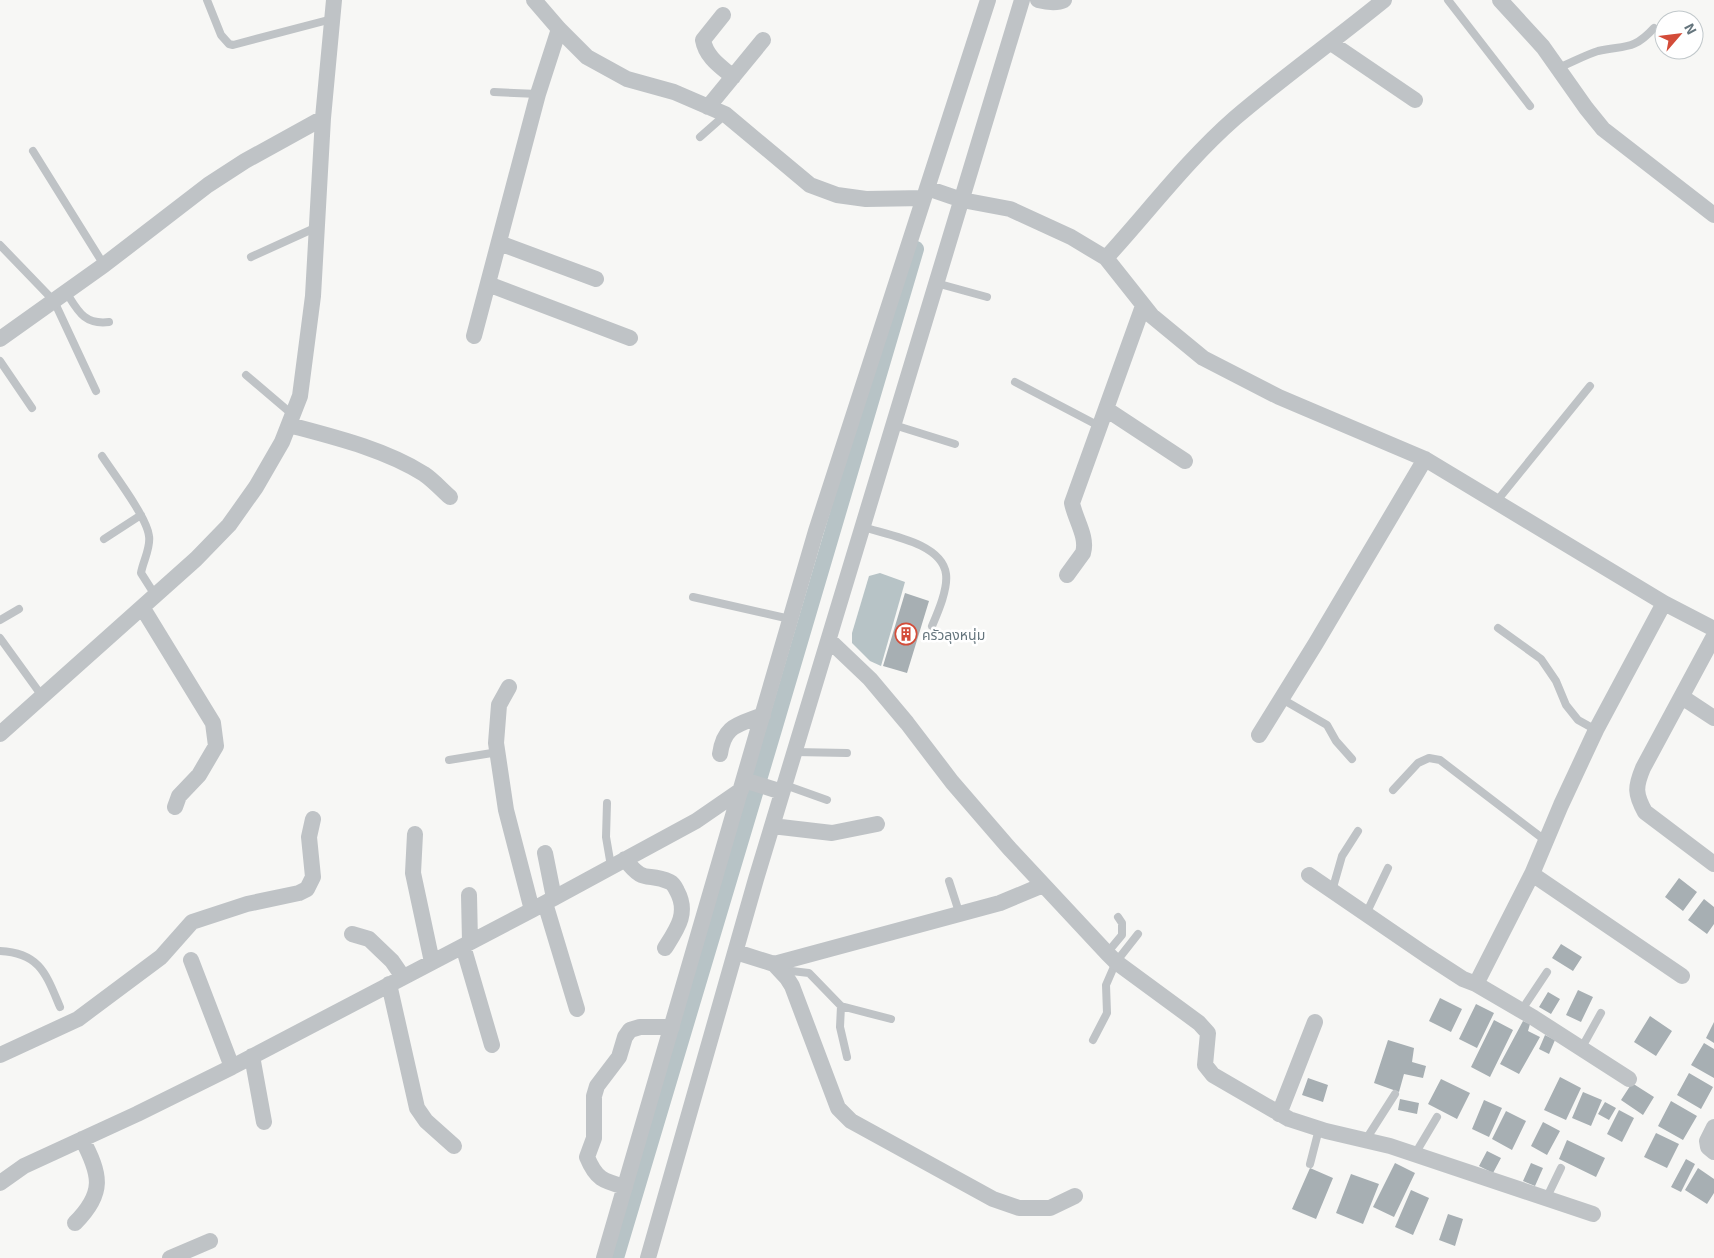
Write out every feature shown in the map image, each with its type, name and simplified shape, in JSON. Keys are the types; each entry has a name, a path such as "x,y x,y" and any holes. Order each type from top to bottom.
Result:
{"street":[{"path":"0,734 196,558 230,525 256,487 282,442 300,396 313,296 323,118 334,18 334,0"},
{"path":"534,0 587,57 628,79 674,92 725,114 810,185 837,195 866,199 928,192 1010,209 1071,237 1106,258 1152,316 1203,358 1279,397 1425,459 1664,604 1714,628"},
{"path":"604,1258 672,1026 746,785 763,715 816,531 928,192 988,0"},
{"path":"648,1258 772,826 780,789 795,752 936,284 958,199 1022,0"},
{"path":"1038,0 1048,2 1061,2 1064,0"},
{"path":"1106,258 1181,171 1234,119 1288,74 1331,43 1384,0"},
{"path":"1500,0 1543,47 1586,108 1604,129 1714,215"},
{"path":"723,15 703,40 704,48 709,56 733,77"},
{"path":"474,336 538,94 559,29"},
{"path":"708,107 763,40"},
{"path":"1331,43 1414,100"},
{"path":"0,339 104,265 208,185 245,160 323,118"},
{"path":"499,243 596,279"},
{"path":"488,284 630,338"},
{"path":"1067,576 1085,549 1072,503 1143,306"},
{"path":"1106,408 1185,461"},
{"path":"291,420 350,441 407,465 425,475 450,497"},
{"path":"1260,735 1425,459"},
{"path":"1476,984 1532,874 1596,730 1664,604"},
{"path":"142,607 213,723 216,746 199,775 179,796 175,807"},
{"path":"1714,636 1643,768 1636,788 1644,812 1714,864"},
{"path":"828,640 870,679 952,782 1044,885 1112,957 1208,1033 1205,1065 1213,1075 1279,1114 1319,1129 1390,1146 1547,1197 1593,1214"},
{"path":"509,687 499,705 496,722 506,810 544,904 577,1009"},
{"path":"1682,697 1714,718"},
{"path":"720,754 726,732 737,725 763,715"},
{"path":"0,1183 24,1166 232,1067 544,904 696,821 746,785 780,789"},
{"path":"0,1055 78,1019 161,957 192,922 247,904 299,893 307,888 313,877 309,837 312,819"},
{"path":"772,826 832,833 877,824"},
{"path":"415,834 414,872 432,962"},
{"path":"544,904 545,853"},
{"path":"618,863 642,876 661,879 673,884 683,910 681,923 665,948"},
{"path":"1532,874 1682,976"},
{"path":"1309,875 1456,974 1521,1011 1629,1079"},
{"path":"777,967 959,912 1000,903 1044,885"},
{"path":"470,895 467,944 492,1045"},
{"path":"352,934 369,939 392,961 417,1108 426,1121 454,1146"},
{"path":"736,952 777,967 792,986 838,1108 851,1121 993,1199 1019,1208 1050,1208 1075,1196"},
{"path":"191,960 232,1067"},
{"path":"1279,1114 1316,1022"},
{"path":"625,1187 598,1178 591,1168 587,1157 594,1138 594,1096 597,1086 619,1057 625,1037 630,1030 640,1027 672,1026"},
{"path":"252,1056 264,1122"},
{"path":"1714,1126 1707,1141 1708,1147 1714,1152"},
{"path":"75,1223 93,1202 97,1189 96,1173 82,1140"},
{"path":"170,1258 210,1241"}],"lane":[{"path":"208,0 221,35 225,41 233,45 334,18"},
{"path":"1448,0 1530,106"},
{"path":"1558,68 1598,52 1634,45 1644,39 1654,28"},
{"path":"494,92 538,94"},
{"path":"700,137 725,114"},
{"path":"32,151 104,265"},
{"path":"251,257 317,227"},
{"path":"0,245 90,321 97,324 109,322"},
{"path":"936,284 987,298"},
{"path":"60,297 96,391"},
{"path":"0,361 32,408"},
{"path":"246,375 291,420"},
{"path":"1015,382 1099,426"},
{"path":"1496,502 1590,386"},
{"path":"894,425 955,444"},
{"path":"102,456 141,515 149,535 149,545 141,573 155,595"},
{"path":"104,540 141,515"},
{"path":"863,526 918,544 934,553 942,562 946,575 943,599 932,626"},
{"path":"693,597 790,619"},
{"path":"0,620 19,609"},
{"path":"1498,628 1541,658 1556,681 1566,705 1578,720 1596,730"},
{"path":"0,638 42,696"},
{"path":"1282,698 1327,725 1336,741 1352,759"},
{"path":"448,760 498,752"},
{"path":"795,752 847,754"},
{"path":"1393,790 1418,763 1429,758 1440,760 1546,841"},
{"path":"780,789 827,800"},
{"path":"607,803 606,837 618,863"},
{"path":"1332,891 1342,856 1358,831"},
{"path":"1366,914 1388,868"},
{"path":"949,881 959,912"},
{"path":"1094,1040 1106,1012 1106,985 1112,957 1122,935 1122,923 1118,917"},
{"path":"1112,957 1138,934"},
{"path":"0,950 16,951 34,960 47,976 60,1007"},
{"path":"777,967 809,973 841,1006 891,1019"},
{"path":"1521,1011 1547,972"},
{"path":"841,1006 840,1027 847,1058"},
{"path":"1582,1049 1601,1013"},
{"path":"1365,1141 1395,1094"},
{"path":"1415,1154 1437,1117"},
{"path":"1310,1164 1319,1129"},
{"path":"1547,1197 1561,1168"}],"shaded area":[{"path":"880,573 905,582 881,666 870,661 852,643 852,633 869,576"}],"building":[{"name":"ครัวลุงหนุ่ม","path":"905,593 929,601 907,673 883,666"},
{"path":"1679,878 1697,892 1683,911 1665,897"},
{"path":"1704,899 1714,907 1714,924 1707,934 1688,920"},
{"path":"1561,944 1582,957 1573,971 1552,958"},
{"path":"1578,990 1593,997 1581,1022 1566,1015"},
{"path":"1548,992 1560,999 1551,1014 1539,1007"},
{"path":"1440,998 1462,1009 1451,1032 1429,1021"},
{"path":"1476,1004 1494,1013 1477,1048 1459,1039"},
{"path":"1650,1016 1672,1031 1656,1056 1634,1042"},
{"path":"1494,1020 1513,1030 1490,1077 1471,1067"},
{"path":"1523,1021 1530,1024 1528,1031 1540,1037 1519,1074 1500,1064"},
{"path":"1714,1022 1714,1043 1706,1038"},
{"path":"1545,1035 1555,1040 1549,1054 1539,1049"},
{"path":"1388,1040 1414,1048 1412,1062 1426,1066 1423,1078 1404,1074 1399,1092 1374,1083"},
{"path":"1704,1043 1714,1049 1714,1078 1691,1065"},
{"path":"1689,1073 1713,1087 1701,1109 1677,1095"},
{"path":"1560,1077 1581,1088 1566,1120 1544,1110"},
{"path":"1308,1078 1328,1085 1323,1102 1302,1095"},
{"path":"1441,1079 1470,1093 1457,1119 1428,1104"},
{"path":"1632,1083 1654,1097 1643,1115 1621,1100"},
{"path":"1583,1092 1602,1100 1591,1126 1572,1118"},
{"path":"1400,1099 1419,1103 1417,1114 1398,1110"},
{"path":"1484,1100 1502,1108 1489,1137 1472,1129"},
{"path":"1671,1101 1697,1116 1683,1140 1658,1126"},
{"path":"1605,1102 1616,1108 1609,1120 1598,1114"},
{"path":"1619,1110 1634,1118 1622,1142 1607,1134"},
{"path":"1506,1111 1526,1121 1512,1150 1492,1139"},
{"path":"1543,1122 1560,1131 1547,1155 1531,1146"},
{"path":"1656,1133 1679,1144 1667,1168 1644,1157"},
{"path":"1567,1140 1605,1158 1596,1177 1559,1159"},
{"path":"1487,1151 1501,1158 1493,1173 1479,1166"},
{"path":"1686,1159 1695,1164 1681,1192 1671,1187"},
{"path":"1395,1163 1415,1173 1394,1217 1373,1207"},
{"path":"1531,1163 1543,1168 1535,1186 1523,1181"},
{"path":"1310,1168 1333,1178 1316,1219 1292,1209"},
{"path":"1698,1168 1714,1179 1714,1193 1707,1204 1685,1190"},
{"path":"1351,1174 1379,1184 1363,1224 1336,1213"},
{"path":"1411,1190 1429,1198 1413,1235 1395,1227"},
{"path":"1448,1214 1463,1219 1455,1246 1439,1240"}],"waterway":[{"path":"616,1258 916,249"}],"place":[{"name":"ครัวลุงหนุ่ม","path":"906,634"}]}
